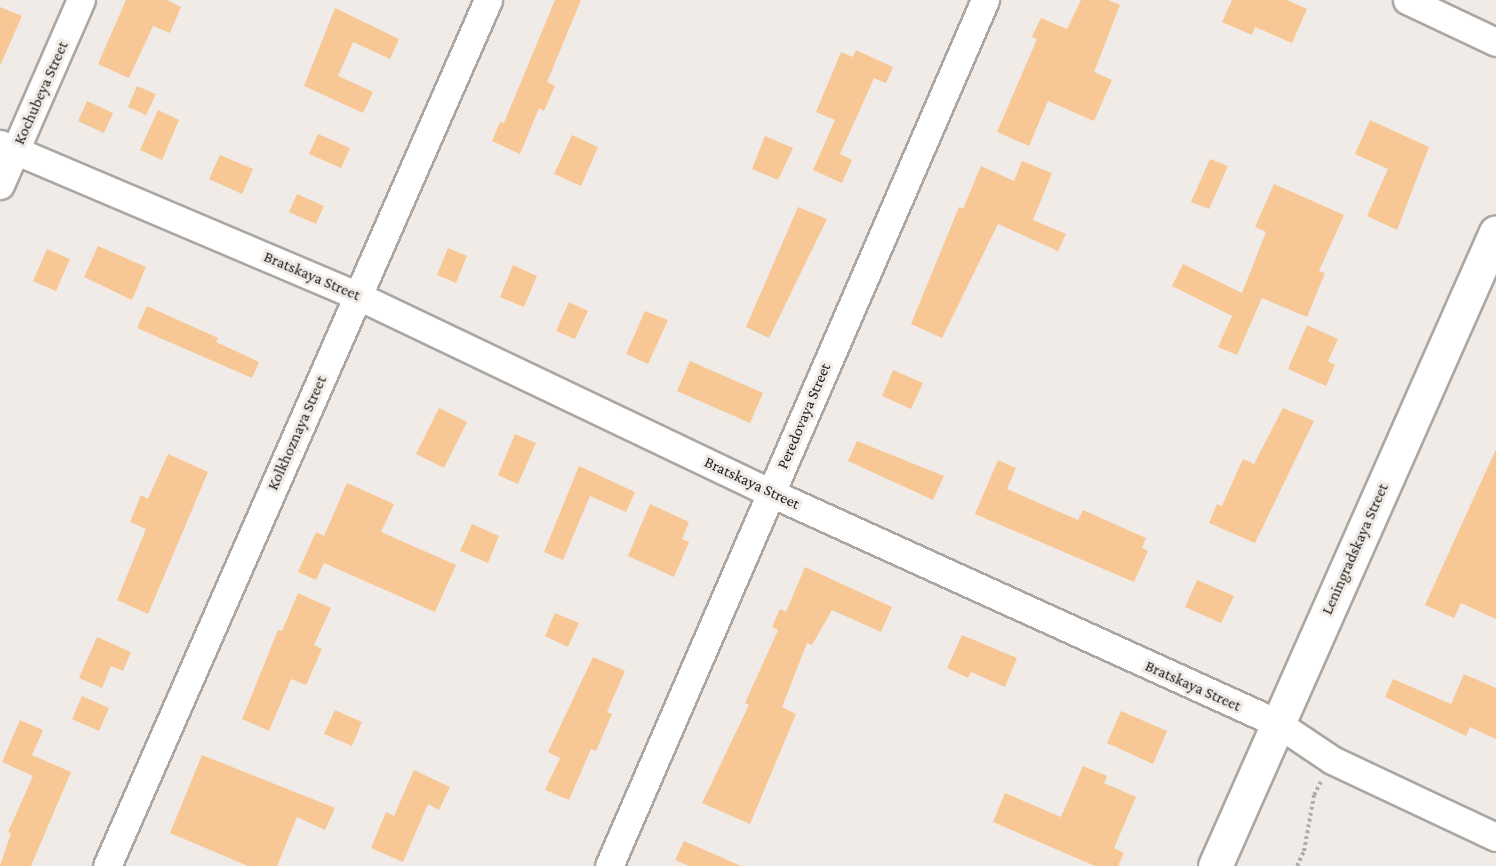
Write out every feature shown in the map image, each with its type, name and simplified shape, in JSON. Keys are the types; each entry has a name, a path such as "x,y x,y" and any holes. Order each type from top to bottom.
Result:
{"street":[{"name":"Kochubeya Street","path":"0,185 8,148 81,0"},
{"name":"Kolkhoznaya Street","path":"107,866 488,0"},
{"name":"Peredovaya Street","path":"609,866 985,0"},
{"path":"1407,0 1496,42"},
{"name":"Bratskaya Street","path":"8,148 358,296 771,493 1277,723 1332,760 1496,837"},
{"name":"Leningradskaya Street","path":"1215,866 1496,232"}],"path":[{"path":"1297,866 1314,795 1332,760"}],"building":[{"path":"126,0 167,0 181,7 170,33 153,26 129,78 98,64"},
{"path":"555,0 581,0 547,82 555,86 544,111 539,108 520,154 492,141 500,122 504,123"},
{"path":"1081,0 1108,0 1120,5 1094,72 1112,80 1094,121 1048,101 1029,146 997,132 1037,39 1032,37 1041,18 1067,29"},
{"path":"1232,0 1287,0 1307,9 1292,43 1255,27 1252,35 1222,22"},
{"path":"0,7 22,16 0,66"},
{"path":"335,8 399,39 390,59 353,42 338,76 373,92 363,113 304,86"},
{"path":"856,50 893,67 886,83 874,78 840,154 852,160 842,183 813,170 835,120 816,112 841,52 853,57"},
{"path":"137,86 156,94 146,115 128,107"},
{"path":"87,101 113,113 104,133 78,121"},
{"path":"158,110 179,120 162,160 140,150"},
{"path":"1370,120 1429,147 1397,230 1367,216 1388,169 1355,154"},
{"path":"318,134 350,148 341,168 309,154"},
{"path":"572,135 598,147 581,186 554,174"},
{"path":"765,136 793,148 778,180 752,169"},
{"path":"220,155 253,169 242,194 209,179"},
{"path":"1210,159 1228,166 1209,209 1191,202"},
{"path":"1022,161 1052,173 1033,220 1066,234 1058,251 998,224 942,338 911,324 959,207 963,209 981,166 1014,181"},
{"path":"1274,184 1344,215 1319,271 1325,273 1307,317 1262,298 1237,355 1218,347 1232,316 1172,286 1183,264 1242,293 1266,232 1255,227"},
{"path":"297,194 324,206 316,224 289,212"},
{"path":"798,207 827,219 769,338 746,327"},
{"path":"98,246 146,267 132,300 84,277"},
{"path":"448,248 467,256 456,283 437,275"},
{"path":"47,249 70,259 56,291 33,281"},
{"path":"513,265 537,276 524,307 500,297"},
{"path":"569,302 588,311 575,339 556,331"},
{"path":"147,306 218,338 216,342 259,362 252,378 137,328"},
{"path":"645,311 668,320 648,364 626,354"},
{"path":"1307,325 1338,339 1328,361 1335,365 1326,386 1288,369"},
{"path":"690,361 763,393 750,423 677,391"},
{"path":"893,370 923,383 911,409 882,396"},
{"path":"439,408 467,422 444,468 416,454"},
{"path":"1283,408 1314,421 1255,543 1209,523 1217,504 1222,506 1243,459 1254,464"},
{"path":"515,434 536,443 518,484 498,475"},
{"path":"857,441 944,476 933,500 848,461"},
{"path":"1496,449 1496,619 1461,603 1454,618 1425,605"},
{"path":"168,454 208,472 148,614 117,600 146,529 130,522 141,495 148,499"},
{"path":"998,460 1016,468 1007,489 1078,520 1083,510 1146,538 1142,548 1148,551 1134,582 975,514"},
{"path":"579,466 635,492 626,512 590,496 563,560 544,552"},
{"path":"347,483 394,504 381,532 456,565 435,612 324,563 316,580 298,572 316,532 324,536"},
{"path":"650,504 689,522 682,539 689,542 674,577 628,556"},
{"path":"472,524 499,536 488,563 460,551"},
{"path":"805,567 892,607 881,632 832,610 812,645 807,643 782,707 796,714 750,824 702,803 749,705 745,703 778,630 772,627 780,609 786,612"},
{"path":"1197,580 1234,596 1221,623 1185,607"},
{"path":"298,593 331,608 314,645 322,649 306,685 291,679 269,731 242,719 278,630 282,631"},
{"path":"555,613 579,623 568,647 545,636"},
{"path":"962,635 1017,658 1005,687 971,672 968,678 947,668"},
{"path":"97,637 131,652 123,671 111,666 102,688 79,678"},
{"path":"593,657 625,671 607,712 612,714 596,751 591,749 569,800 545,790 560,758 548,752"},
{"path":"1464,674 1496,688 1496,739 1470,727 1466,736 1385,697 1393,679 1451,704"},
{"path":"82,696 109,708 99,731 72,719"},
{"path":"335,710 362,722 352,746 324,734"},
{"path":"1121,711 1167,731 1153,764 1107,743"},
{"path":"20,720 43,730 32,755 71,772 31,866 0,866 11,833 8,832 33,776 2,762"},
{"path":"202,755 335,808 325,830 297,817 277,866 248,866 170,833"},
{"path":"1083,766 1107,776 1104,783 1136,797 1114,848 1124,853 1118,866 1095,866 993,822 1005,793 1061,817"},
{"path":"414,770 450,787 439,810 428,804 403,862 371,848 386,812 394,816"},
{"path":"684,841 741,866 689,866 675,860"}]}
